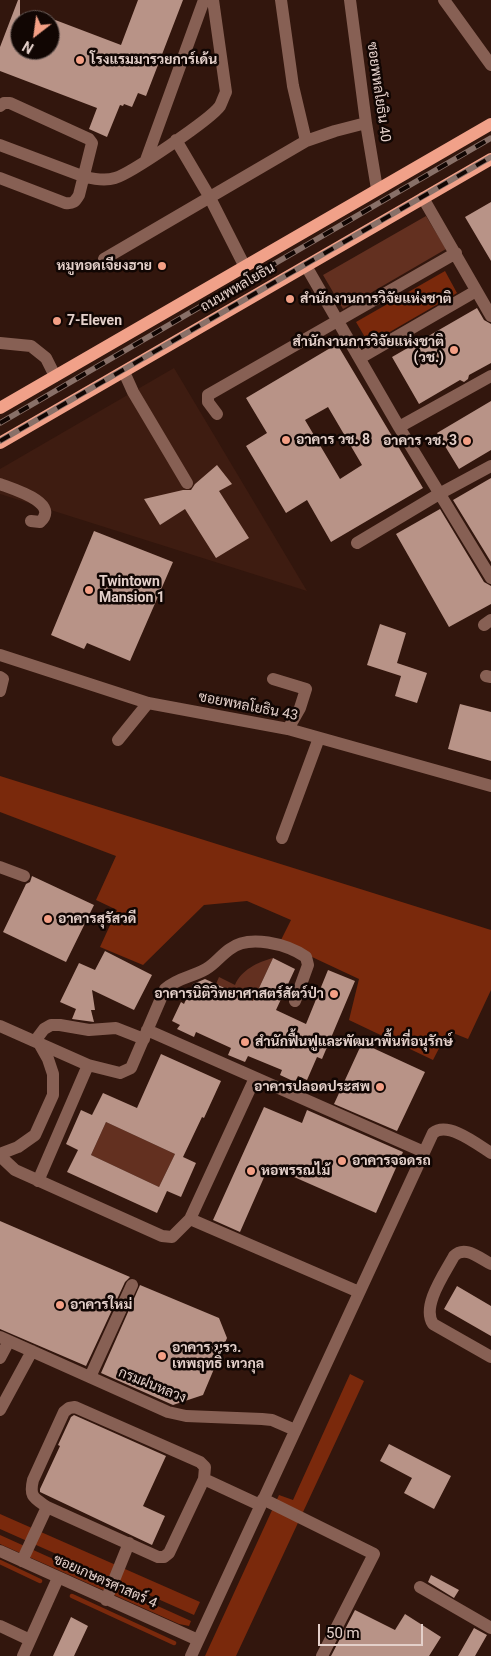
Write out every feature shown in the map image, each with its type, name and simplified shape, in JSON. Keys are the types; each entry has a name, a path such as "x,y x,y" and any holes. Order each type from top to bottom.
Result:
{"main road":[{"name":"ถนนพหลโยธิน","path":"0,408 491,124"},
{"name":"ถนนพหลโยธิน","path":"0,443 491,159"}],"street":[{"path":"146,160 204,0"},
{"path":"0,145 84,177 99,180 114,178 126,173 176,140 208,118 220,106 226,92 213,0"},
{"path":"280,0 293,86 306,141"},
{"name":"ซอยพหลโยธิน 40","path":"350,0 366,123 377,189"},
{"path":"444,0 491,65"},
{"path":"0,106 10,102 89,138 92,143 76,202 69,204 0,178"},
{"path":"104,258 306,141 334,131 366,123"},
{"path":"176,140 209,196 245,267"},
{"path":"423,198 490,313"},
{"path":"217,414 208,402 208,395 456,253"},
{"path":"306,266 399,427 491,578"},
{"path":"360,358 476,291"},
{"path":"0,343 31,346 46,358 55,376"},
{"path":"124,372 133,392 187,483"},
{"path":"399,427 491,376"},
{"path":"356,543 491,466"},
{"path":"0,484 35,499 44,505 45,518 40,522 31,521"},
{"name":"ซอยพหลโยธิน 43","path":"0,655 148,703 288,729 491,786"},
{"path":"0,677 2,678 0,691"},
{"path":"273,679 306,690 300,708 288,729"},
{"path":"118,740 148,703"},
{"path":"282,838 319,738"},
{"path":"0,867 24,876"},
{"path":"0,1026 88,1065 120,1073 128,1071 165,990 175,980 193,976 208,968 230,948 241,943 267,942 281,945 298,951 306,957 308,965 295,1001"},
{"path":"37,1042 44,1029 51,1025 89,1030 116,1028 145,1035 255,1078 424,1152"},
{"path":"37,1042 48,1059 53,1074 53,1095 35,1134 18,1147 0,1155 15,1170 162,1236 172,1237 190,1220 255,1078"},
{"path":"38,1181 88,1065"},
{"path":"191,1656 266,1503 295,1430 433,1133 437,1129 451,1130 491,1153"},
{"path":"190,1220 359,1292"},
{"path":"491,1264 464,1250 459,1251 454,1256 429,1307 429,1318 433,1324 491,1356"},
{"path":"90,1377 132,1285"},
{"path":"0,1358 5,1339"},
{"name":"กรมฝนหลวง","path":"5,1339 168,1412 186,1416 272,1420 295,1430"},
{"path":"0,1410 4,1391 32,1351"},
{"path":"75,1407 200,1462 205,1467 204,1479 169,1554 164,1557 158,1557 47,1507 33,1497 30,1490 64,1412 69,1408 75,1407"},
{"path":"204,1479 302,1518 374,1554 322,1656"},
{"path":"23,1560 47,1507"},
{"path":"107,1598 129,1543"},
{"name":"ซอยเกษตรศาสตร์ 4","path":"0,1551 198,1640"},
{"path":"23,1656 58,1578"},
{"path":"420,1587 491,1628"},
{"path":"0,1626 30,1640"}],"shaded area":[{"path":"426,216 446,249 343,309 323,275"},
{"path":"445,271 457,293 369,344 356,322"},
{"path":"174,368 307,591 0,494 0,469"},
{"path":"0,776 491,930 491,990 468,1039 448,1031 433,1060 349,1020 359,979 280,942 291,920 247,901 204,905 143,965 100,947 117,910 96,900 116,856 0,812"},
{"path":"273,958 253,1001 216,984 219,977 235,985 241,975 251,967"},
{"path":"106,1122 175,1154 159,1187 91,1155"},
{"path":"350,1374 364,1381 236,1656 205,1656 279,1495 293,1500"},
{"path":"0,1514 200,1602 194,1615 0,1529"},
{"path":"0,1535 191,1621 189,1626 179,1624 0,1544"}],"building":[{"name":"โรงแรมมารวยการ์เด้น","path":"18,0 20,0 20,10 14,10"},
{"name":"โรงแรมมารวยการ์เด้น","path":"138,0 183,0 146,96 138,93 132,107 124,104 123,106 120,105 107,137 89,129 97,108 0,71 0,47 10,21 10,60 60,60 60,22 121,45"},
{"path":"491,202 491,261 465,217"},
{"path":"477,308 484,320 491,324 491,363 469,375 468,379 464,382 460,380 419,404 392,357"},
{"name":"อาคาร วช. 8","path":"337,344 423,488 331,542 307,500 286,513 246,446 267,433 246,398","holes":["328,407 362,465 340,479 305,420"]},
{"name":"อาคาร วช. 3","path":"491,401 491,450 459,469 437,433"},
{"path":"217,465 232,484 219,491 249,538 216,558 185,509 160,525 144,499 183,490 191,490 195,484"},
{"path":"491,478 491,562 453,500"},
{"path":"440,509 484,582 491,586 491,604 449,627 396,534"},
{"path":"94,531 173,562 130,661 87,643 84,649 51,635"},
{"path":"380,624 406,633 397,663 427,673 417,703 395,696 401,676 367,665"},
{"path":"460,704 491,712 491,761 448,749"},
{"name":"อาคารสุรัสวดี","path":"32,876 94,905 66,962 3,932 26,884 30,882"},
{"path":"105,951 152,975 134,1010 92,990 95,1010 91,1010 94,1022 72,1019 76,1009 60,1002 79,963 95,970"},
{"path":"273,958 295,969 276,1010 306,1024 328,970 355,981 322,1059 317,1057 307,1080 298,1076 295,1082 280,1075 282,1070 248,1056 245,1062 228,1055 231,1048 196,1032 194,1037 177,1029 180,1025 172,1021 181,1002 184,1004 193,984 205,979 253,1001"},
{"name":"อาคารปลอดประสพ","path":"362,1043 425,1072 397,1131 334,1104"},
{"path":"161,1054 221,1081 183,1157 196,1163 181,1197 167,1191 157,1213 67,1172 78,1150 66,1144 81,1110 92,1115 103,1093 137,1108","holes":["106,1122 175,1154 159,1187 91,1155"]},
{"name":"อาคารจอดรถ","path":"264,1107 302,1123 307,1110 403,1152 376,1213 269,1166 240,1232 213,1220"},
{"name":"อาคารใหม่","path":"0,1221 130,1277 125,1282 86,1366 0,1329"},
{"name":"อาคาร มรว. เทพฤทธิ์ เทวกุล","path":"140,1285 219,1318 227,1338 203,1395 173,1405 101,1373"},
{"path":"457,1286 491,1306 491,1336 444,1309"},
{"path":"74,1415 166,1456 143,1506 165,1516 152,1545 40,1492 60,1446 58,1445 71,1417"},
{"path":"389,1444 451,1476 434,1509 404,1493 412,1478 380,1461"},
{"path":"431,1575 459,1590 454,1598 428,1582"},
{"path":"355,1610 395,1630 405,1614 441,1637 429,1656 331,1656"},
{"path":"71,1617 88,1626 74,1656 53,1656"},
{"path":"474,1628 487,1635 475,1656 458,1656"}],"waterway":[{"path":"0,1562 40,1581"},
{"path":"72,1596 174,1643"}],"railway":[{"path":"0,423 491,138"},
{"path":"0,441 491,157"}],"place":[{"name":"โรงแรมมารวยการ์เด้น","path":"80,60"},
{"name":"หมูทอดเจียงฮาย","path":"162,266"},
{"name":"สำนักงานการวิจัยแห่งชาติ","path":"290,299"},
{"name":"7-Eleven","path":"57,321"},
{"name":"สำนักงานการวิจัยแห่งชาติ (วช.)","path":"454,350"},
{"name":"อาคาร วช. 8","path":"286,440"},
{"name":"อาคาร วช. 3","path":"467,441"},
{"name":"Twintown Mansion 1","path":"89,590"},
{"name":"อาคารสุรัสวดี","path":"48,919"},
{"name":"อาคารนิติวิทยาศาสตร์สัตว์ป่า","path":"334,994"},
{"name":"สำนักฟื้นฟูและพัฒนาพื้นที่อนุรักษ์","path":"245,1042"},
{"name":"อาคารปลอดประสพ","path":"380,1087"},
{"name":"อาคารจอดรถ","path":"342,1161"},
{"name":"หอพรรณไม้","path":"251,1171"},
{"name":"อาคารใหม่","path":"60,1305"},
{"name":"อาคาร มรว. เทพฤทธิ์ เทวกุล","path":"162,1356"}]}
